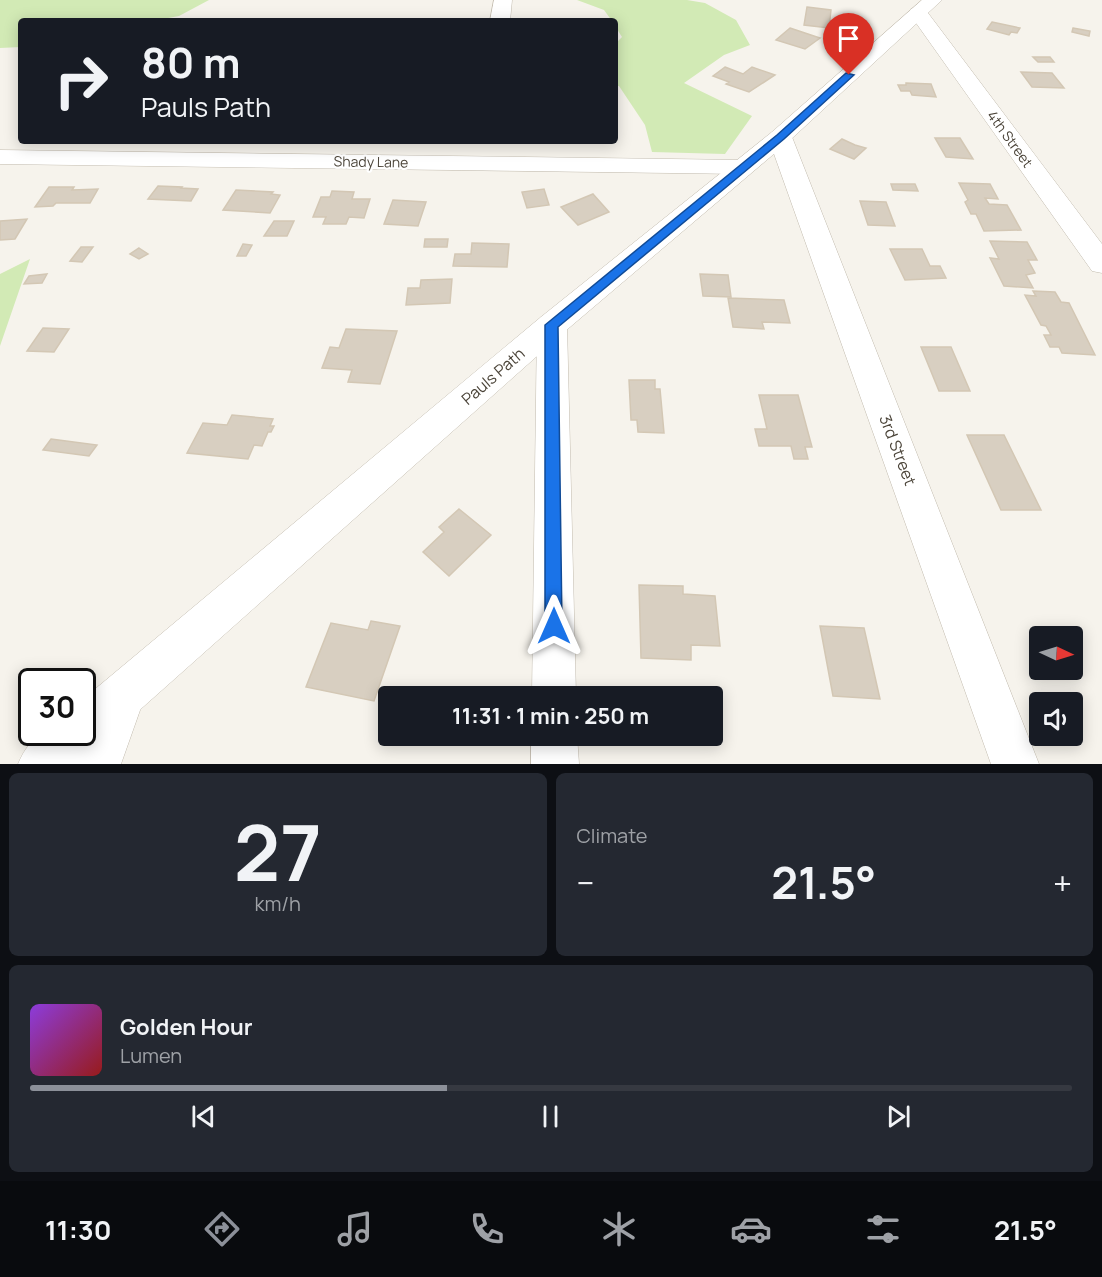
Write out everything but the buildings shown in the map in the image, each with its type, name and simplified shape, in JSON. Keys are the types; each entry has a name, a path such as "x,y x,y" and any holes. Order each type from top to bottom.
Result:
{"street":[{"path":"500,18 503,0"},
{"name":"Pauls Path","path":"96,720 552,325 780,137 926,7"},
{"name":"4th Street","path":"926,7 1102,264"},
{"name":"3rd Street","path":"780,137 1015,764"},
{"name":"Shady Lane","path":"0,157 483,152 743,167"},
{"path":"552,325 554,686"},
{"path":"97,764 121,699"},
{"name":"Pauls Path","path":"42,764 64,746"},
{"path":"554,746 555,764"}],"green space":[{"path":"0,0 209,0 179,16 168,18 18,18 18,47 0,48"},
{"path":"577,0 687,0 705,3 736,20 750,45 724,55 684,83 752,116 725,154 652,152 645,125 618,86 618,41 622,37 618,31 618,18 610,18 604,10"},
{"path":"30,259 0,346 0,274"}],"route":[{"path":"554,626 552,325 780,137 849,75"}]}
